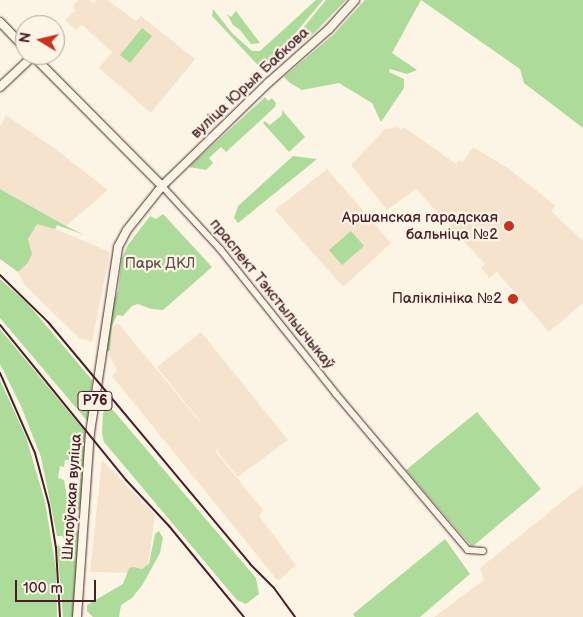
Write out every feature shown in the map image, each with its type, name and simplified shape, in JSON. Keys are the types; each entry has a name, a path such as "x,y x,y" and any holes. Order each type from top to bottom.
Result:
{"main road":[{"name":"вуліца Юрыя Бабкова","path":"162,186 268,83 329,29 356,0"},
{"path":"0,22 15,38"},
{"path":"0,87 22,65"},
{"name":"праспект Тэкстыльшчыкаў","path":"42,65 162,186"},
{"name":"Шклоўская вуліца","path":"77,617 90,434 114,265 118,247 127,230 162,186"}],"street":[{"name":"праспект Тэкстыльшчыкаў","path":"162,186 204,231 336,394 468,550 483,551"}],"shaded area":[{"path":"79,0 89,0 93,3 96,0 107,0 136,21 141,16 195,59 151,113 99,68 112,52 82,25 76,30 65,20 75,11 73,6"},
{"path":"6,115 54,148 108,190 66,226 0,189 0,127"},
{"name":"Аршанская гарадская бальніца №2","path":"396,127 402,130 404,127 456,164 459,160 463,162 473,147 509,169 556,206 551,211 583,241 583,303 549,332 497,272 489,278 481,268 485,264 416,189 387,210 351,165 384,130"},
{"path":"327,169 391,243 343,287 275,210"},
{"path":"37,223 110,252 92,342 79,338 25,285 18,272 27,264 28,239"},
{"path":"118,323 215,440 157,367 201,332 288,440 238,477 217,451 221,446 215,451 263,510 259,516 296,565 278,581 112,376 117,370 109,355 113,327"},
{"path":"102,460 155,515 147,573 90,572"},
{"path":"583,485 583,617 434,617 484,580 480,568"}],"green space":[{"path":"316,0 323,0 270,64 272,66 326,0 346,0 316,31 266,74 212,16 213,9 232,33 252,51 260,51"},
{"path":"365,0 421,0 392,53 417,70 407,74 390,69 389,72 404,79 404,88 381,122 372,103 339,83 302,90 284,77 334,34"},
{"path":"421,0 583,0 583,128 524,83 520,69"},
{"path":"236,11 260,43 251,44 240,30 233,25 227,14 231,17"},
{"path":"142,28 152,36 130,63 120,55"},
{"path":"265,97 268,101 272,98 276,103 275,107 226,152 221,147 209,158 213,163 206,170 189,167"},
{"path":"282,110 305,137 289,152 263,123 265,121 270,125 282,115"},
{"path":"293,156 317,159 238,223 234,218 238,206"},
{"path":"0,189 84,235 57,225 55,229 37,224 28,239 32,254 27,264 18,272 0,259"},
{"name":"Парк ДКЛ","path":"163,214 212,267 163,310 151,309 138,304 132,306 123,316 117,315 112,326 110,350 107,352 105,350 112,307 118,291 122,258 128,245 150,216 156,219"},
{"path":"351,231 364,246 342,265 329,250"},
{"path":"0,279 28,304 92,380 89,423 0,318"},
{"path":"0,329 88,435 80,510 75,509 72,491 79,488 80,478 75,474 76,461 65,460 64,467 60,466 58,478 64,480 70,515 80,517 79,522 64,541 63,536 57,536 41,457 21,406 0,364"},
{"path":"0,380 26,437 45,502 56,569 57,617 0,617"},
{"path":"106,408 113,410 256,578 259,594 246,604 237,600 104,442 102,433 103,413"},
{"path":"477,412 541,489 472,547 406,470"},
{"path":"79,530 73,617 63,617 57,545 63,548 72,535"},
{"path":"159,531 163,538 160,553 143,584 132,598 121,605 119,617 93,617 87,611 87,605 123,584 129,568 142,569 149,564 155,534"},
{"path":"445,539 470,574 420,617 355,617 353,614"}],"railway":[{"path":"0,275 48,322 250,564 274,588 295,617"},
{"path":"0,325 126,480 169,526 244,617"},
{"path":"0,373 35,453 49,505 56,548 60,617"}],"place":[{"name":"Аршанская гарадская бальніца №2","path":"509,226"},
{"name":"Паліклініка №2","path":"513,299"}]}
